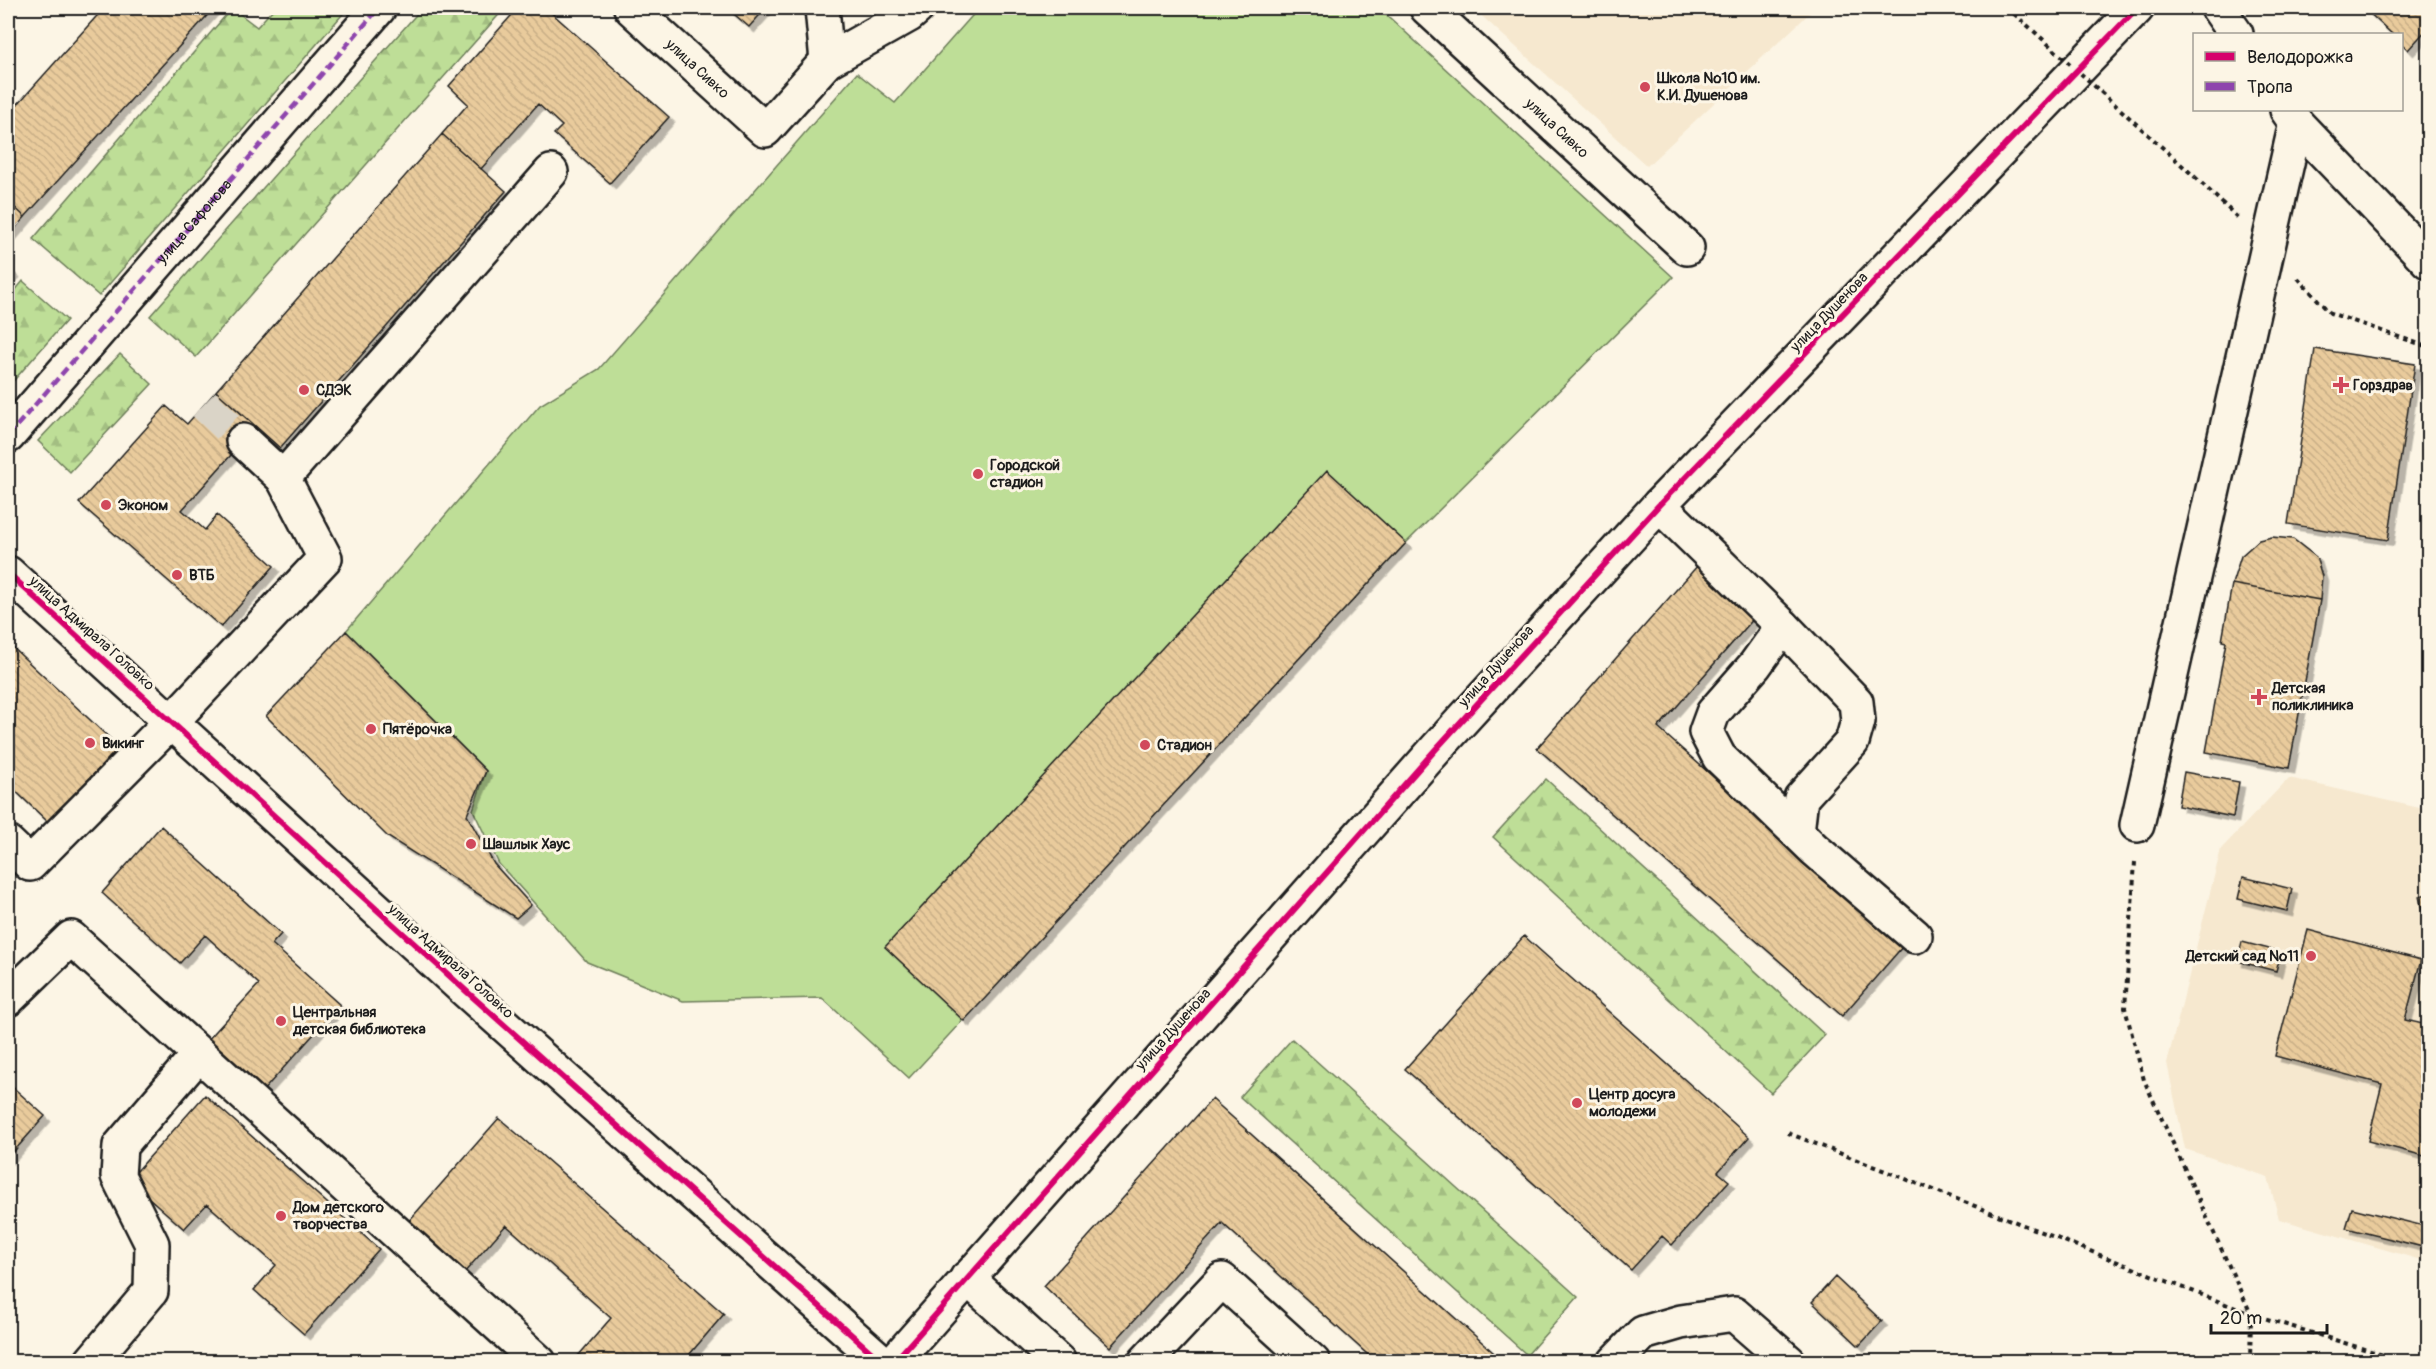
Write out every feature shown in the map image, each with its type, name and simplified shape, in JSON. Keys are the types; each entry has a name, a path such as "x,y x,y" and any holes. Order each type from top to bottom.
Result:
{"street":[{"name":"улица Сафонова","path":"8,436 379,8"},
{"name":"улица Сивко","path":"631,8 765,130 826,61"},
{"path":"822,8 826,61 909,15 916,8"},
{"name":"улица Сивко","path":"1427,8 1687,248"},
{"name":"улица Душенова","path":"894,1362 1436,749 1659,506 2137,8"},
{"path":"2217,8 2235,33"},
{"path":"2137,825 2267,245 2292,116"},
{"path":"2292,116 2428,261"},
{"path":"283,478 551,172"},
{"path":"8,843 30,864 171,721 325,558 283,478 243,441"},
{"path":"1659,506 1783,626 1856,702 1858,721 1852,742 1801,798 1797,832"},
{"name":"улица Адмирала Головко","path":"8,573 456,982 882,1362"},
{"path":"1783,626 1755,665 1713,713 1706,732 1719,757 1797,832 1915,936"},
{"path":"8,999 71,938 528,1358"},
{"path":"91,1362 151,1291 152,1244 118,1176 120,1146 199,1054"},
{"path":"967,1278 1059,1362"},
{"path":"1145,1362 1222,1280 1313,1362"},
{"path":"1616,1362 1643,1333 1681,1322 1734,1314 1789,1362"}],"path":[{"path":"2007,8 2195,177 2267,245 2330,313 2428,347"},
{"path":"2137,825 2125,1008 2144,1080 2251,1314 2250,1362"},
{"path":"1788,1133 2251,1314 2406,1362"}],"shaded area":[{"name":"Школа №10 им. К.И. Душенова","path":"1473,8 1815,8 1647,166"},
{"name":"Детский сад №11","path":"2289,778 2428,810 2428,1262 2279,1219 2268,1177 2185,1149 2167,1063 2221,849"}],"green space":[{"path":"232,8 257,27 274,8 348,8 99,296 33,239"},
{"path":"422,8 504,9 196,357 150,316"},
{"name":"Городской стадион","path":"979,8 1379,8 1673,277 1406,543 909,1078 822,998 683,1001 587,962 499,864 473,810 486,771 346,631 540,405 599,369 857,73 895,103"},
{"path":"23,281 67,320 8,387 8,299"},
{"path":"120,354 152,384 70,472 38,441"},
{"path":"1546,779 1825,1035 1771,1093 1493,837"},
{"path":"1292,1039 1578,1297 1527,1355 1240,1097"}],"building":[{"path":"104,8 214,8 25,217 8,201 8,115"},
{"path":"518,8 546,8 669,117 610,183 554,134 562,126 538,104 481,169 442,134 468,104 449,86"},
{"path":"727,8 766,8 749,27"},
{"path":"2364,8 2428,8 2428,28 2408,50 2403,45 2403,33 2391,33"},
{"path":"442,134 506,191 280,448 216,391"},
{"path":"8,201 25,217 8,237"},
{"path":"8,267 14,272 8,279"},
{"path":"2315,349 2415,364 2388,540 2288,524"},
{"path":"216,391 256,427 182,510 205,530 217,515 274,566 221,627 79,503 166,406 187,424"},
{"name":"Стадион","path":"1327,470 1406,543 964,1021 885,947"},
{"path":"2272,537 2293,539 2316,557 2322,576 2320,600 2232,584 2241,556 2259,540"},
{"path":"1698,565 1756,616 1658,728 1904,945 1842,1016 1537,748"},
{"name":"Детская поликлиника","path":"2232,584 2320,600 2289,768 2206,752 2226,642 2222,641"},
{"path":"346,631 486,771 467,815 494,864 531,905 516,918 388,837 266,716"},
{"path":"8,643 119,747 49,823 8,784"},
{"path":"2184,772 2239,782 2233,817 2178,806"},
{"path":"161,826 281,934 272,944 340,1005 261,1093 205,1043 259,984 205,935 180,963 102,893"},
{"path":"2243,877 2292,889 2287,911 2238,899"},
{"path":"2428,894 2428,935 2427,935 2419,896"},
{"path":"2308,930 2421,960 2405,1020 2428,1025 2428,1157 2368,1141 2382,1084 2275,1056"},
{"name":"Центр досуга молодежи","path":"1524,936 1749,1137 1718,1172 1729,1181 1672,1245 1662,1236 1631,1270 1405,1069"},
{"path":"2242,942 2281,952 2276,971 2237,961"},
{"path":"8,1083 45,1116 8,1158"},
{"name":"Дом детского творчества","path":"205,1095 379,1249 304,1334 254,1290 276,1265 207,1204 184,1229 129,1180"},
{"path":"1212,1099 1504,1362 1376,1362 1222,1223 1110,1347 1044,1286"},
{"path":"499,1118 724,1314 683,1362 585,1362 578,1356 611,1318 506,1225 464,1273 407,1223"},
{"path":"2352,1208 2428,1227 2423,1247 2346,1228"},
{"path":"1835,1277 1882,1321 1859,1346 1812,1302"}],"tunnel":[{"path":"204,404 243,441"}],"marked path":[{"path":"8,436 379,8"}],"cycle path":[{"path":"894,1362 1436,749 1659,505 2137,8"},
{"path":"8,573 465,990 882,1362"}],"place":[{"name":"Школа №10 им. К.И. Душенова","path":"1645,87"},
{"name":"Горздрав","path":"2341,385"},
{"name":"СДЭК","path":"304,390"},
{"name":"Городской стадион","path":"978,474"},
{"name":"Эконом","path":"106,505"},
{"name":"ВТБ","path":"177,575"},
{"name":"Детская поликлиника","path":"2259,697"},
{"name":"Пятёрочка","path":"371,729"},
{"name":"Викинг","path":"90,743"},
{"name":"Стадион","path":"1145,745"},
{"name":"Шашлык Хаус","path":"471,844"},
{"name":"Детский сад №11","path":"2311,956"},
{"name":"Центральная детская библиотека","path":"281,1021"},
{"name":"Центр досуга молодежи","path":"1577,1103"},
{"name":"Дом детского творчества","path":"281,1216"}]}
